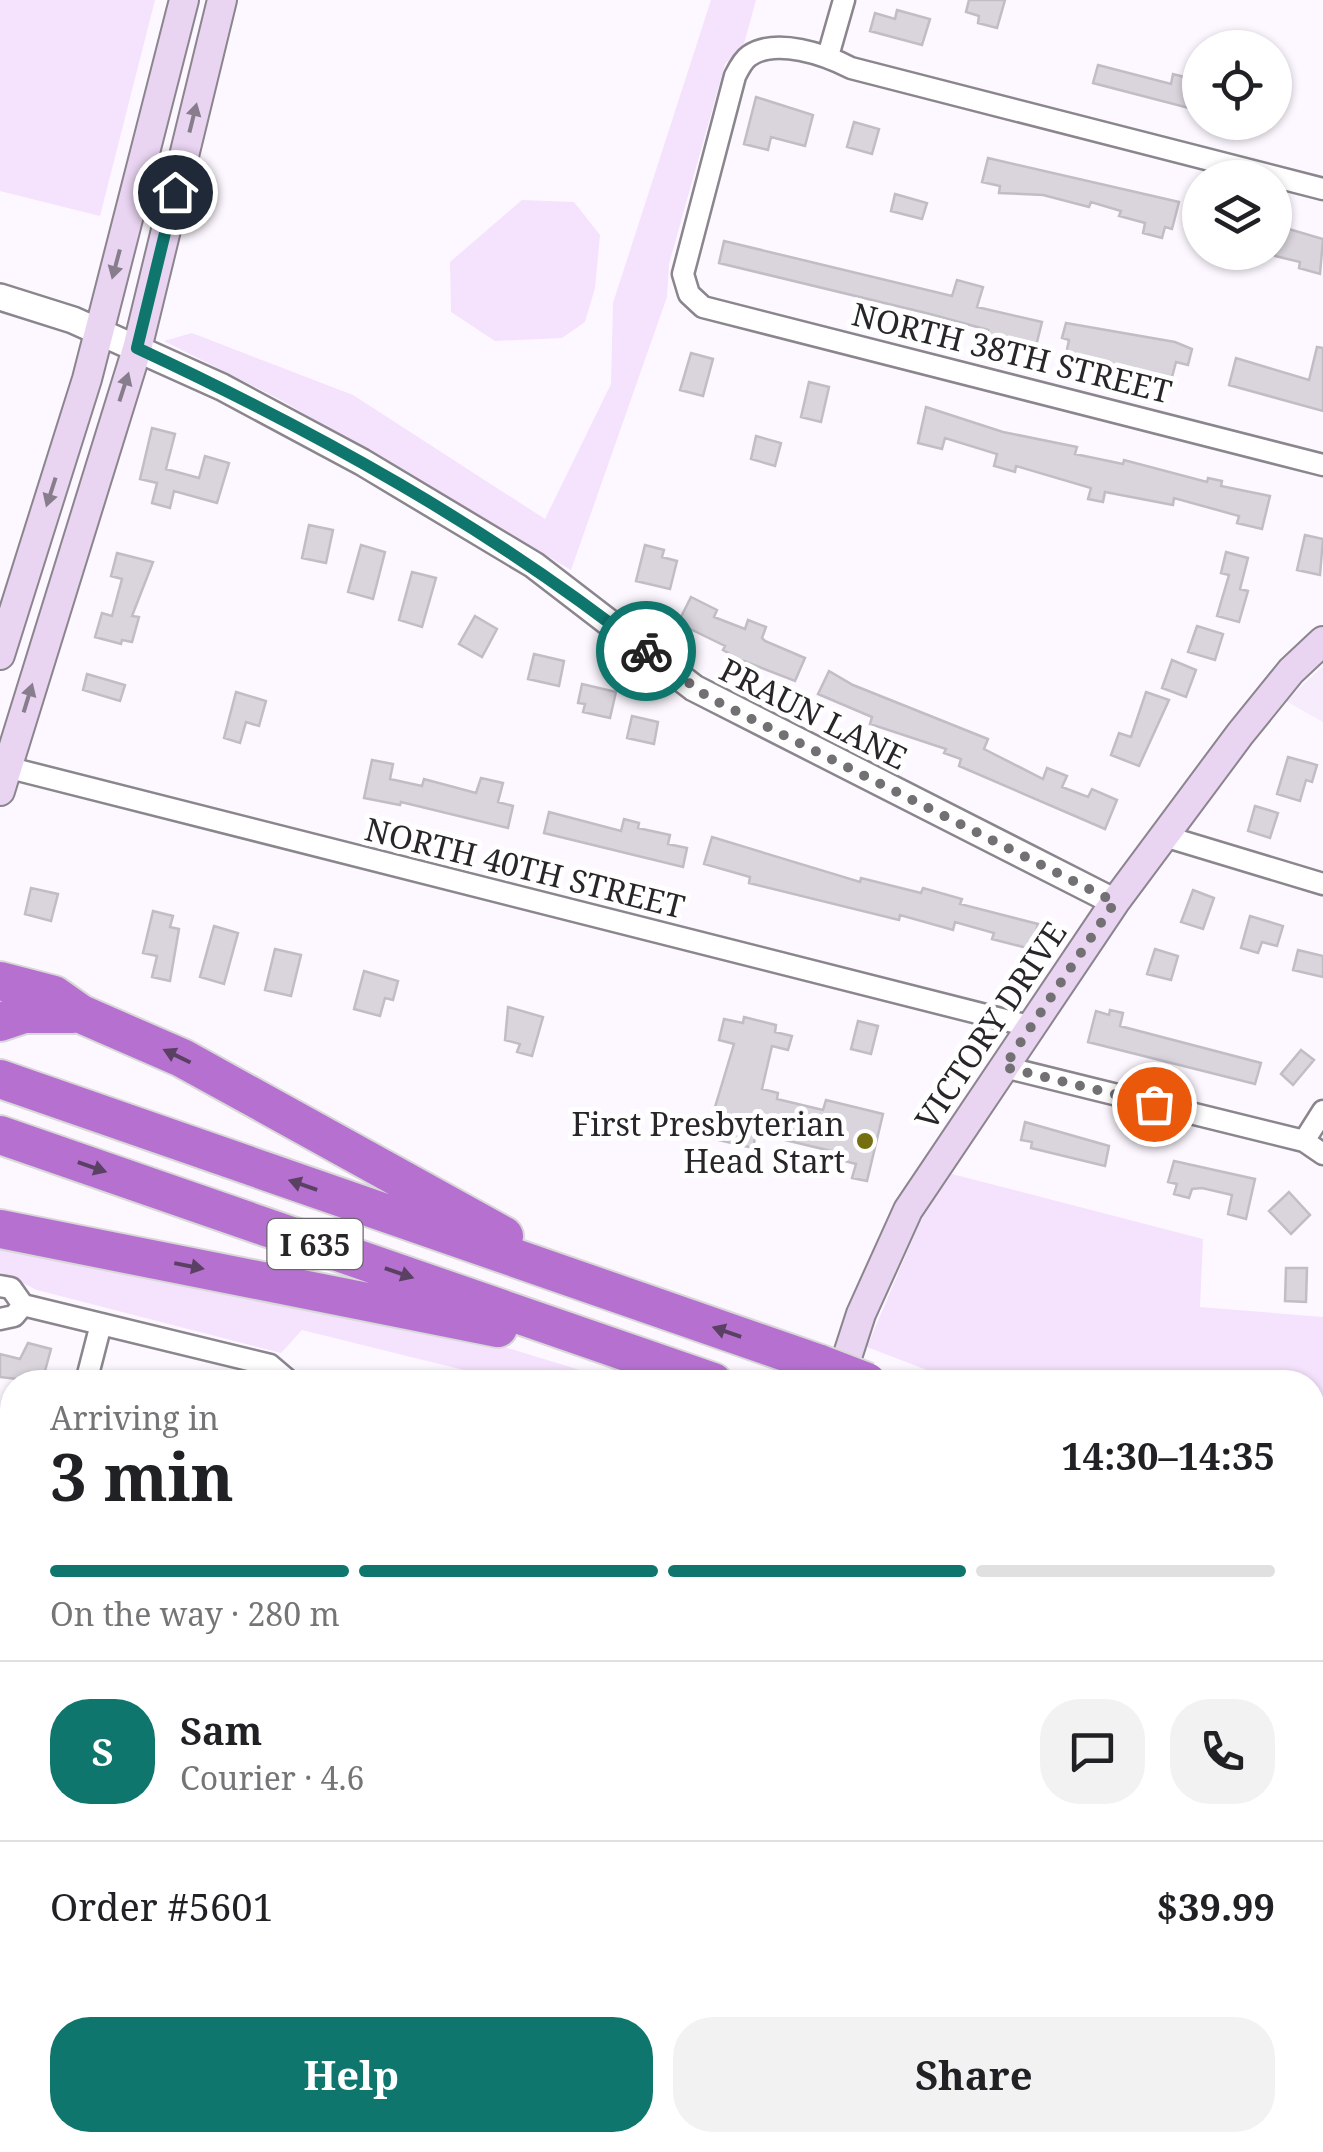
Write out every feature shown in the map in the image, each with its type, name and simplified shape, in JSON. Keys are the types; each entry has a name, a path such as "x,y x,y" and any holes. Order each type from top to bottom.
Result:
{"highway":[{"path":"0,981 54,995 81,1014 182,1058 594,1286"},
{"path":"0,1022 24,1014 81,1014"},
{"name":"I 635","path":"0,1079 594,1286 821,1370"},
{"name":"I 635","path":"0,1135 677,1370"},
{"path":"8,1224 630,1354"}],"main road":[{"path":"0,655 88,379 97,331 184,0"},
{"path":"3,779 137,348 222,0"},
{"name":"VICTORY DRIVE","path":"830,1370 895,1234 1029,1026 1164,836 1291,671 1323,641"}],"street":[{"path":"844,0 828,56 851,68 1323,190"},
{"name":"NORTH 38TH STREET","path":"828,56 802,51 762,52 748,56 734,76 682,274 689,294 703,307 1323,464"},
{"path":"0,297 97,331"},
{"name":"PRAUN LANE","path":"97,331 222,387 498,540 708,697 1115,902"},
{"name":"NORTH 40TH STREET","path":"3,779 1029,1026"},
{"path":"1164,836 1323,884"},
{"path":"1004,1067 1304,1141 1323,1154"},
{"path":"1304,1141 1323,1112"},
{"path":"0,1286 11,1288 22,1305 270,1364 277,1370"},
{"path":"0,1319 14,1316 22,1305"},
{"path":"89,1370 102,1324"}],"shaded area":[{"path":"0,0 155,0 100,216 0,191"},
{"path":"711,0 756,0 744,44 725,64 669,264 667,297 571,570 279,399 164,341 192,333 353,395 545,519 611,384 613,303"},
{"path":"522,200 574,202 600,235 595,288 585,322 562,338 495,341 451,312 450,262"},
{"path":"1323,666 1323,722 1286,701"},
{"path":"952,1174 1203,1239 1200,1307 1323,1317 1323,1370 927,1370 867,1347 921,1219"},
{"path":"0,1240 485,1341 580,1370 464,1370 302,1330 281,1353 37,1290 0,1272"}],"building":[{"path":"969,0 1005,0 997,28 978,23 979,16 966,12"},
{"path":"897,10 930,19 922,45 870,31 875,13 895,19"},
{"path":"1098,65 1171,84 1173,74 1182,76 1182,106 1093,83"},
{"path":"756,97 813,115 805,146 771,137 768,150 744,144"},
{"path":"854,122 879,129 872,154 847,147"},
{"path":"988,158 1179,202 1172,229 1165,227 1162,238 1143,233 1145,223 1091,202 1089,207 1043,195 999,193 1000,186 982,182"},
{"path":"895,194 927,203 922,219 891,211"},
{"path":"1292,230 1323,239 1320,274 1299,268 1300,262 1292,260"},
{"path":"724,241 952,296 957,280 983,287 977,307 1042,322 1036,346 987,335 988,330 930,314 719,263"},
{"path":"1066,323 1175,342 1192,349 1188,365 1176,362 1172,377 1066,354 1069,340 1062,338"},
{"path":"1317,347 1323,348 1323,411 1229,385 1236,358 1309,380"},
{"path":"691,353 713,359 703,396 680,390"},
{"path":"809,382 829,387 821,422 801,417"},
{"path":"926,407 1003,432 1077,447 1075,454 1123,464 1124,460 1207,482 1208,478 1222,481 1221,486 1270,496 1262,529 1237,523 1239,516 1174,498 1173,505 1105,492 1103,502 1088,499 1091,488 1016,466 1015,472 994,466 997,454 945,438 942,449 918,443"},
{"path":"152,428 175,434 166,469 199,478 205,456 229,463 217,503 174,491 170,508 152,503 157,483 140,479"},
{"path":"756,436 781,443 775,466 751,459"},
{"path":"309,525 333,530 326,563 302,558"},
{"path":"1305,535 1323,539 1320,575 1297,570"},
{"path":"361,545 385,552 373,599 348,592"},
{"path":"645,545 664,550 662,557 677,561 670,589 636,581"},
{"path":"1226,552 1248,558 1240,589 1248,591 1239,622 1217,616 1229,575 1221,573"},
{"path":"117,553 153,562 132,616 139,617 132,642 122,640 121,644 95,637 102,613 112,616 122,579 111,576"},
{"path":"412,572 436,578 422,627 399,620"},
{"path":"691,597 717,610 714,617 745,629 748,620 766,627 762,638 765,641 805,658 795,681 741,660 723,650 725,646 678,623"},
{"path":"475,616 497,629 482,657 459,644"},
{"path":"1197,626 1223,634 1215,660 1188,652"},
{"path":"534,654 564,661 559,686 528,679"},
{"path":"1172,660 1196,670 1186,697 1162,688"},
{"path":"829,671 853,685 988,739 984,749 1043,779 1047,768 1067,776 1062,787 1088,797 1092,789 1117,800 1105,829 959,766 961,759 944,753 946,749 870,724 872,717 818,694"},
{"path":"87,674 125,685 120,701 83,690"},
{"path":"582,684 616,692 610,718 583,712 585,704 578,703"},
{"path":"236,692 266,701 259,726 246,722 240,743 224,738"},
{"path":"1146,692 1169,700 1139,766 1111,755 1119,733 1131,737"},
{"path":"632,716 658,722 654,744 627,738"},
{"path":"1288,757 1317,765 1312,782 1306,780 1300,801 1277,794"},
{"path":"372,760 393,764 390,779 422,786 424,779 476,793 481,778 503,783 498,802 513,806 508,828 401,802 400,805 364,798"},
{"path":"1255,806 1278,813 1270,838 1248,831"},
{"path":"549,812 621,831 624,819 639,823 638,828 670,835 668,844 687,848 683,867 544,833"},
{"path":"712,837 860,882 861,878 921,893 923,888 962,899 960,904 1038,924 1031,949 992,939 994,933 955,922 953,930 900,915 899,920 749,883 750,877 704,864"},
{"path":"31,888 58,894 51,921 25,914"},
{"path":"1193,890 1214,898 1203,929 1181,922"},
{"path":"153,911 173,916 170,927 179,929 170,981 152,977 157,956 143,953"},
{"path":"1250,916 1283,926 1277,946 1262,942 1258,953 1241,948"},
{"path":"214,926 238,933 224,984 200,977"},
{"path":"275,949 301,955 291,996 265,990"},
{"path":"1155,949 1178,956 1171,980 1147,974"},
{"path":"1298,950 1323,956 1323,977 1293,970"},
{"path":"364,971 398,981 393,1000 385,998 380,1016 354,1009"},
{"path":"508,1007 543,1017 532,1056 517,1052 520,1044 505,1040"},
{"path":"1110,1010 1123,1013 1120,1026 1261,1063 1255,1084 1088,1042 1096,1011 1109,1015"},
{"path":"744,1017 776,1025 775,1032 792,1036 788,1050 772,1046 762,1089 778,1093 777,1099 823,1110 826,1100 883,1114 867,1181 852,1178 856,1164 829,1157 831,1151 756,1133 753,1148 706,1137 734,1044 719,1040 724,1019 743,1023"},
{"path":"858,1021 878,1026 871,1054 851,1049"},
{"path":"1301,1050 1314,1060 1293,1085 1281,1074"},
{"path":"1025,1122 1109,1146 1105,1166 1031,1148 1032,1142 1021,1140"},
{"path":"1174,1161 1255,1179 1246,1219 1228,1214 1232,1195 1202,1188 1192,1189 1189,1198 1174,1194 1177,1184 1168,1182"},
{"path":"1289,1192 1310,1215 1291,1234 1269,1211"},
{"path":"1286,1268 1307,1268 1306,1302 1285,1301"},
{"path":"28,1343 51,1349 45,1370 0,1370 0,1354 20,1359"}],"way so far":[{"path":"646,651 708,697 1115,902 1004,1067 1154,1104"}],"place":[{"name":"First Presbyterian Head Start","path":"865,1141"}],"route":[{"path":"175,192 137,348 222,387 498,540 646,651"}]}
